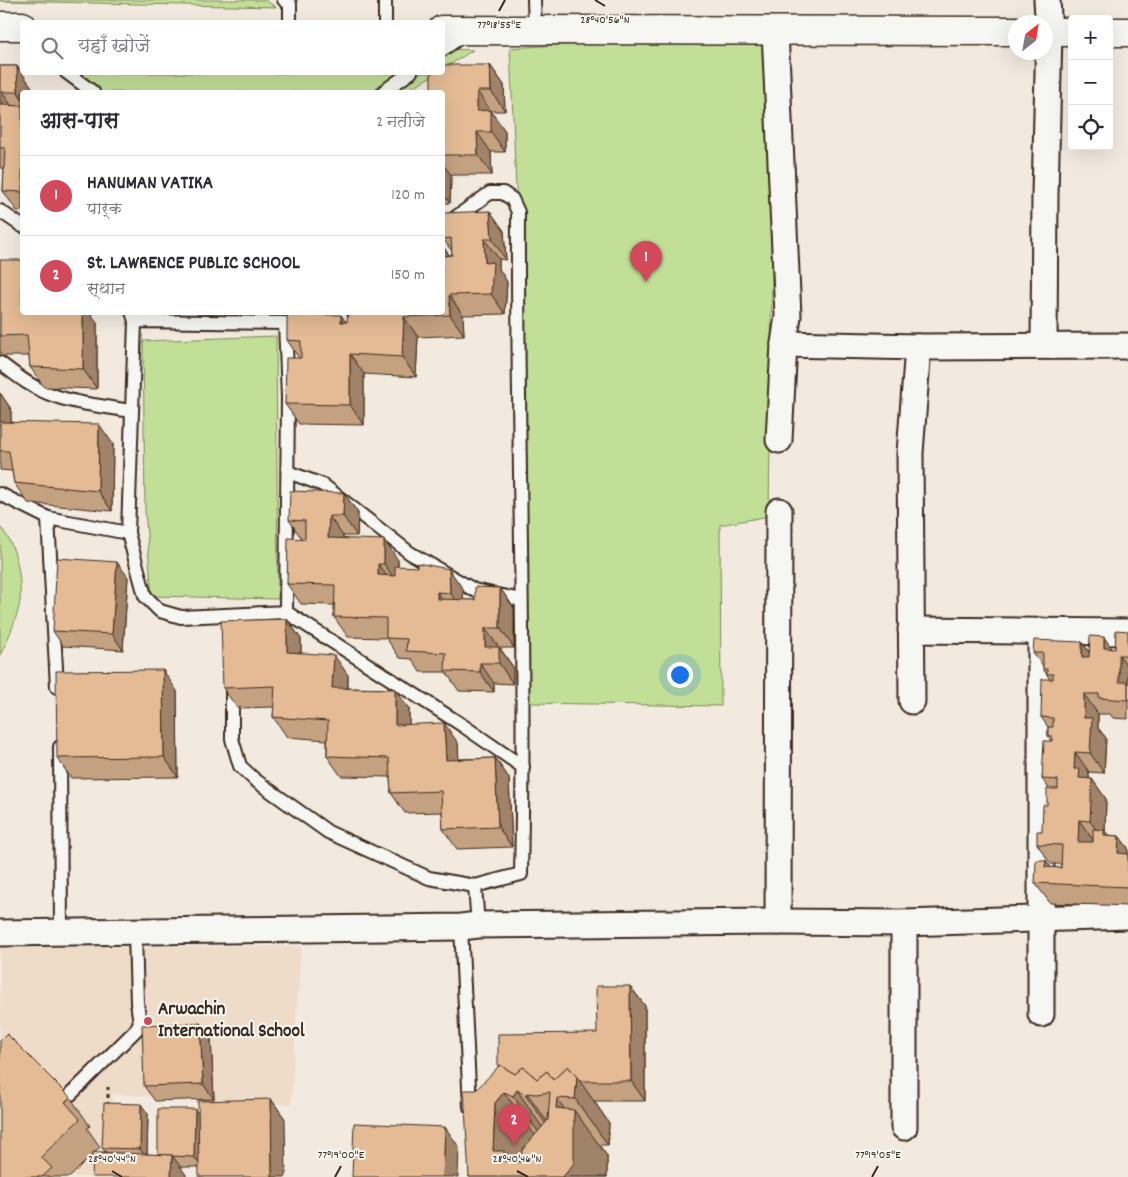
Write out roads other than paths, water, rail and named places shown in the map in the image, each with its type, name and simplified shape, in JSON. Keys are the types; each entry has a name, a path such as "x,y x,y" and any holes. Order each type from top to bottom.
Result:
{"street":[{"path":"1044,345 1044,195 1055,32 1048,0"},
{"path":"445,30 1008,32"},
{"path":"775,31 788,316 784,344 779,440"},
{"path":"1113,32 1128,32"},
{"path":"784,344 918,347 1128,346"},
{"path":"912,701 910,453 918,347"},
{"path":"778,922 779,511"},
{"path":"912,630 1128,632"},
{"path":"1040,631 1041,1014"},
{"path":"0,933 778,922 904,923 1128,916"},
{"path":"904,923 904,1127"}],"lane":[{"path":"284,0 290,4 290,20"},
{"path":"385,0 386,20"},
{"path":"534,0 536,30"},
{"path":"445,48 471,30"},
{"path":"70,75 90,90"},
{"path":"386,90 407,75"},
{"path":"232,672 232,739 240,766 255,780 328,832 429,878 475,886 521,874 523,767 517,353 518,212 512,199 503,193 490,193 445,225"},
{"path":"0,211 20,225"},
{"path":"298,316 285,323 230,318 133,317 128,533 145,596 160,611 181,617 231,620 286,612 462,725 523,767"},
{"path":"285,323 288,397 286,612"},
{"path":"0,363 23,380 45,392 70,401 131,411"},
{"path":"288,472 323,485 410,553 474,590 521,600"},
{"path":"0,494 48,518 128,533"},
{"path":"48,518 58,704"},
{"path":"59,733 61,933"},
{"path":"471,1119 469,926 475,886"},
{"path":"71,1094 136,1030 140,1022 137,1003 135,932"}],"place":[{"name":"HANUMAN VATIKA","path":"646,282"},
{"name":"Arwachin International School","path":"148,1021"},
{"name":"St. LAWRENCE PUBLIC SCHOOL","path":"514,1145"}]}
